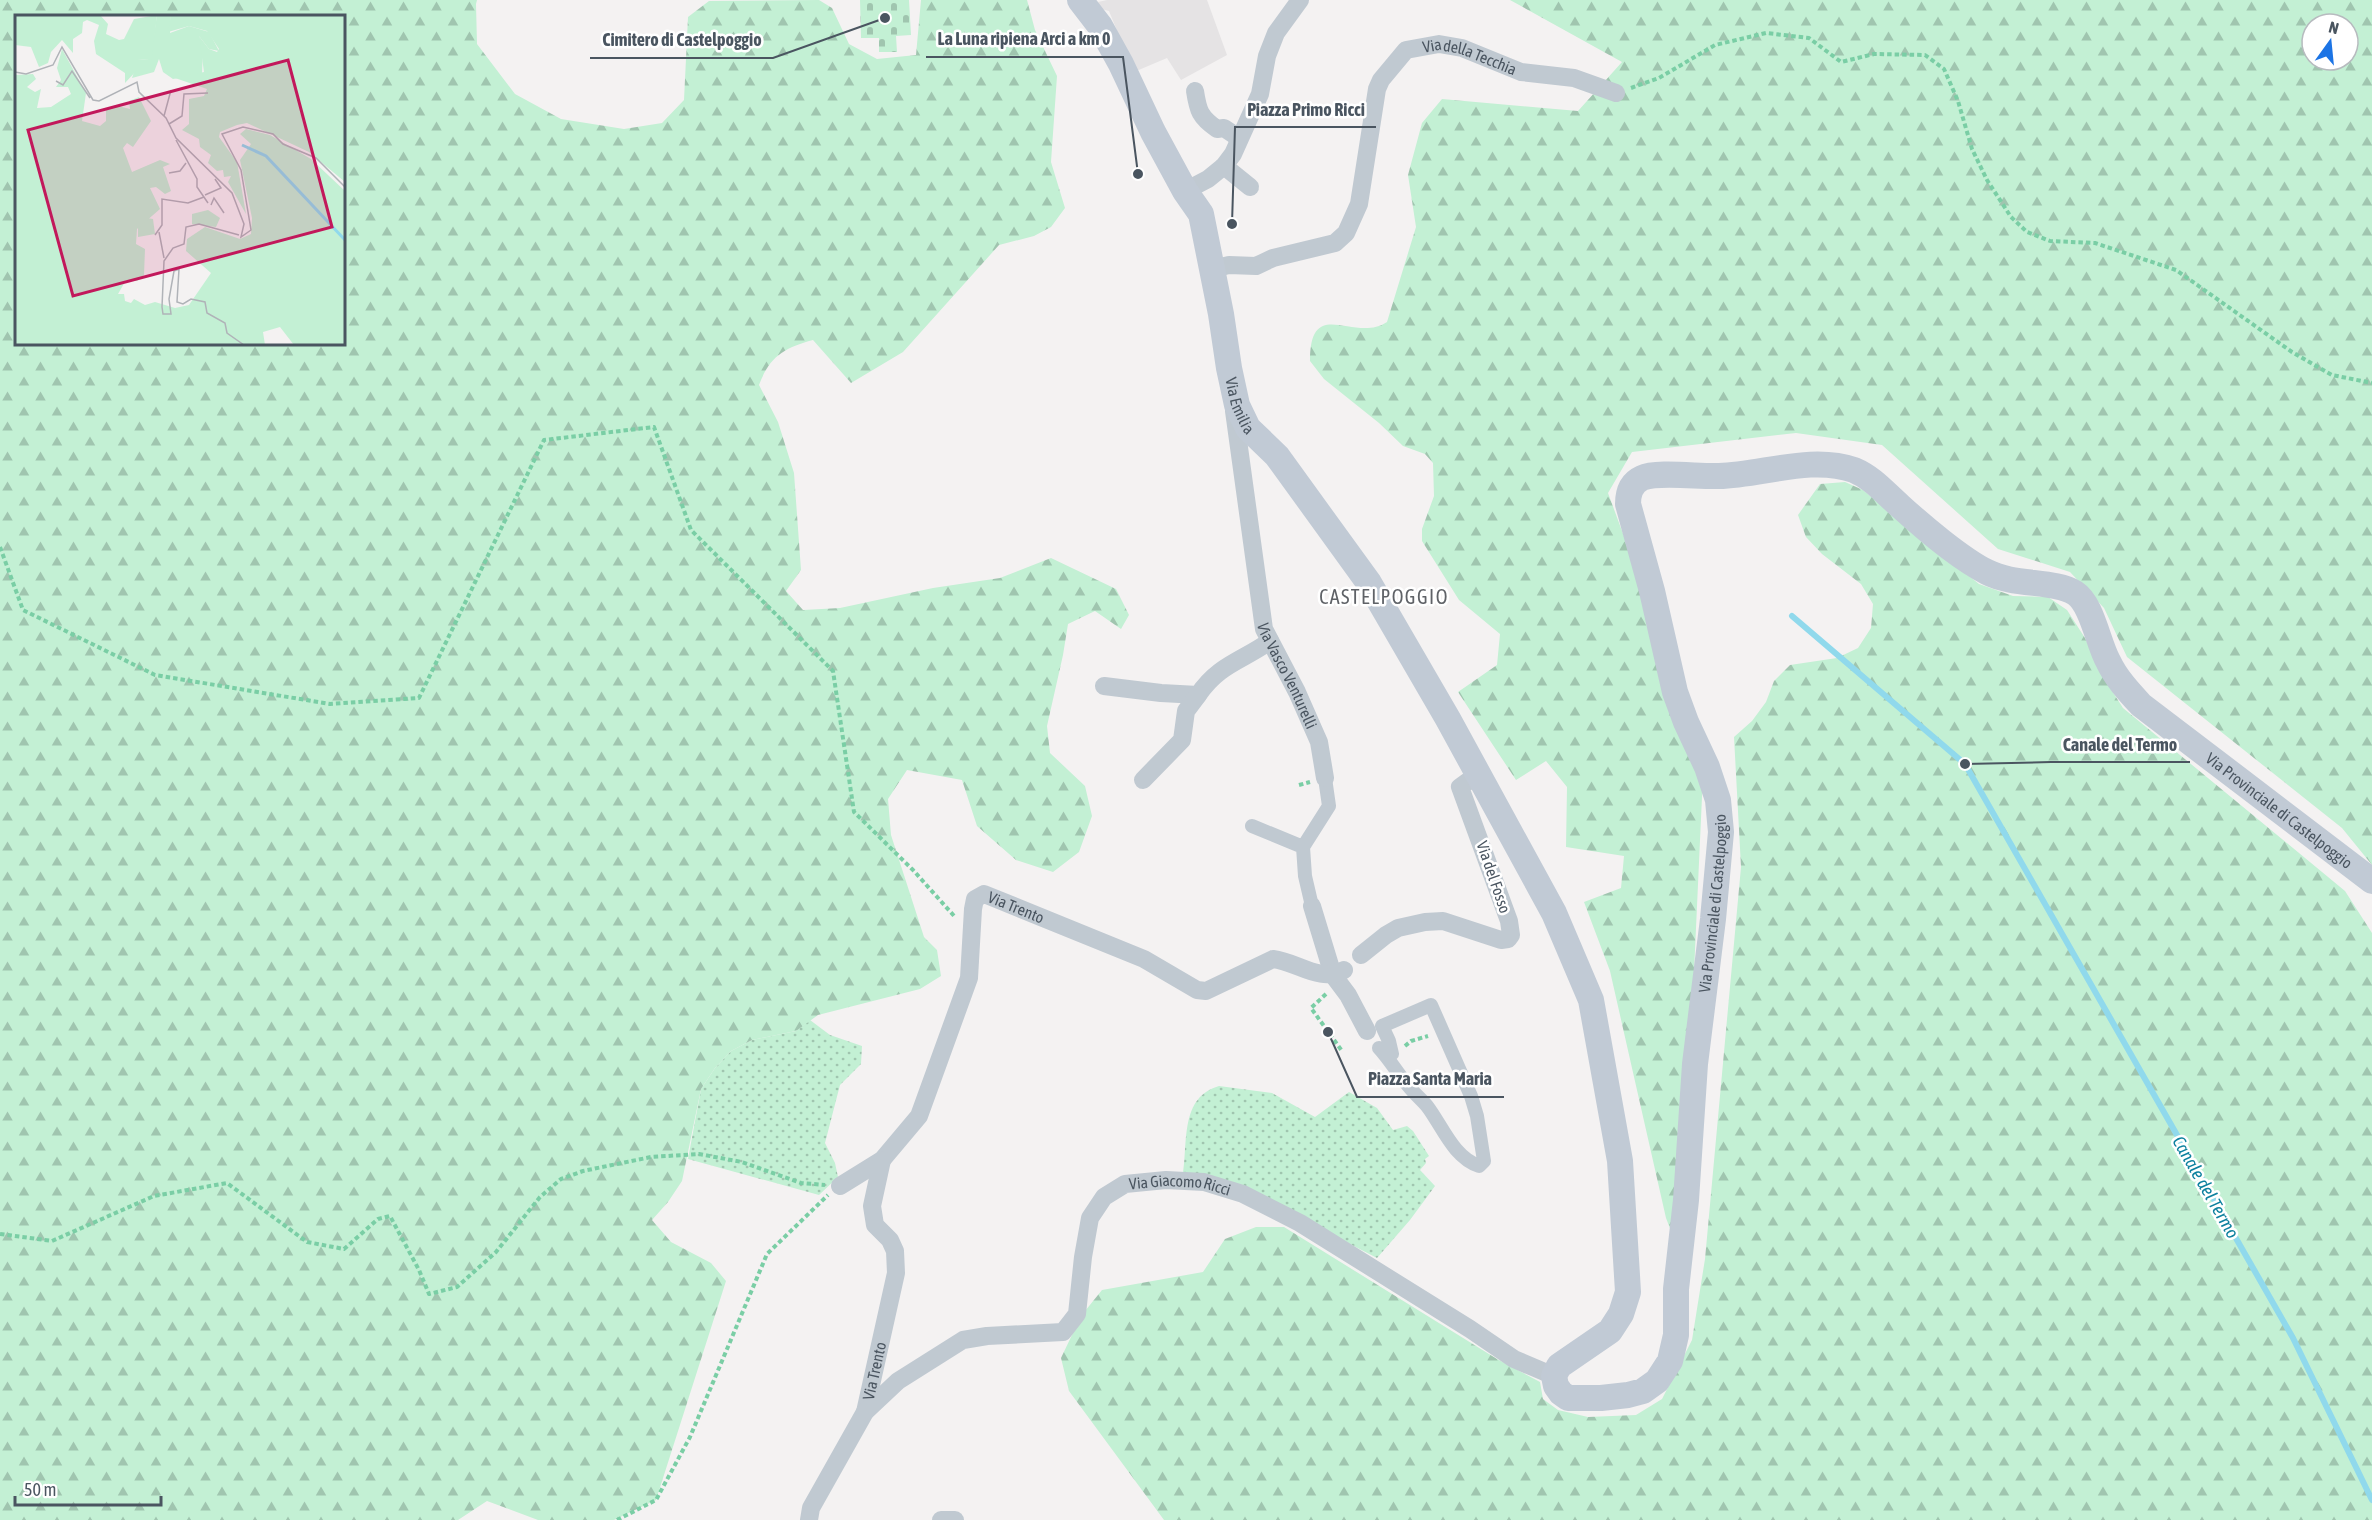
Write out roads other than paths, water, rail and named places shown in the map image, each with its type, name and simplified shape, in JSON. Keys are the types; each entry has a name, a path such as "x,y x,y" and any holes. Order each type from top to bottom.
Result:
{"main road":[{"name":"Via Emilia","path":"1080,0 1100,26 1153,132 1185,191 1201,214 1221,314 1228,368 1238,405 1248,428 1277,456 1369,583 1478,774"},
{"name":"Via Provinciale di Castelpoggio","path":"1554,1376 1561,1394 1568,1398 1600,1398 1642,1391 1657,1381 1670,1361 1676,1335 1676,1289 1686,1200 1695,1064 1713,920 1721,832 1718,800 1707,767 1675,692 1652,591 1628,504 1630,490 1639,480 1652,476 1720,476 1816,465 1839,466 1866,476 1944,542 1986,572 2006,580 2064,588 2076,594 2087,607 2107,660 2117,678 2141,705 2372,881"},
{"path":"1478,774 1554,913 1591,1000 1620,1161 1628,1292 1621,1314 1610,1331 1559,1366 1554,1376"}],"street":[{"path":"1185,191 1196,188 1224,166 1233,154 1260,94 1267,56 1276,33 1300,0"},
{"name":"Via della Tecchia","path":"1212,269 1229,265 1256,266 1273,258 1335,243 1346,233 1359,204 1377,89 1381,80 1406,50 1439,44 1462,48 1521,72 1574,78 1616,93"},
{"path":"1195,91 1198,107 1204,120 1217,129 1224,128 1239,138"},
{"path":"1224,166 1250,187"},
{"name":"Via Vasco Venturelli","path":"1228,368 1260,612 1270,641 1297,692 1315,733 1329,806 1303,847"},
{"path":"1143,780 1182,740 1186,711 1209,680 1224,667 1270,641"},
{"path":"1104,686 1198,695"},
{"name":"Via del Fosso","path":"1360,955 1398,928 1425,922 1443,921 1470,932 1501,940 1508,939 1511,935 1509,921 1460,787 1478,774"},
{"path":"1252,826 1303,847 1305,876 1312,906 1334,979 1367,1031"},
{"name":"Via Trento","path":"840,1186 882,1160 919,1116 969,978 975,899 984,894 1144,959 1197,990 1206,991 1273,959 1334,979"},
{"path":"1431,1005 1471,1095 1477,1116 1482,1153 1484,1161 1479,1166 1466,1162 1449,1142 1428,1107 1411,1090 1388,1051 1392,1054 1382,1026 1431,1005"},
{"name":"Via Trento","path":"865,1412 896,1273 895,1251 890,1240 875,1225 872,1206 882,1160"},
{"name":"Via Giacomo Ricci","path":"809,1520 811,1508 865,1412 898,1381 963,1340 987,1336 1063,1332 1077,1314 1090,1218 1104,1197 1125,1184 1166,1180 1204,1182 1244,1194 1300,1223 1514,1359 1554,1376"},
{"path":"941,1520 955,1520"}],"waterway":[{"name":"Canale del Termo","path":"1792,616 1965,764 2293,1338 2372,1500"}],"place":[{"name":"Cimitero di Castelpoggio","path":"885,18"},
{"name":"La Luna ripiena Arci a km 0","path":"1138,174"},
{"name":"Piazza Primo Ricci","path":"1232,224"},
{"name":"Canale del Termo","path":"1965,764"},
{"name":"Piazza Santa Maria","path":"1328,1032"}],"district":[{"name":"CASTELPOGGIO","path":"1384,596"}]}
